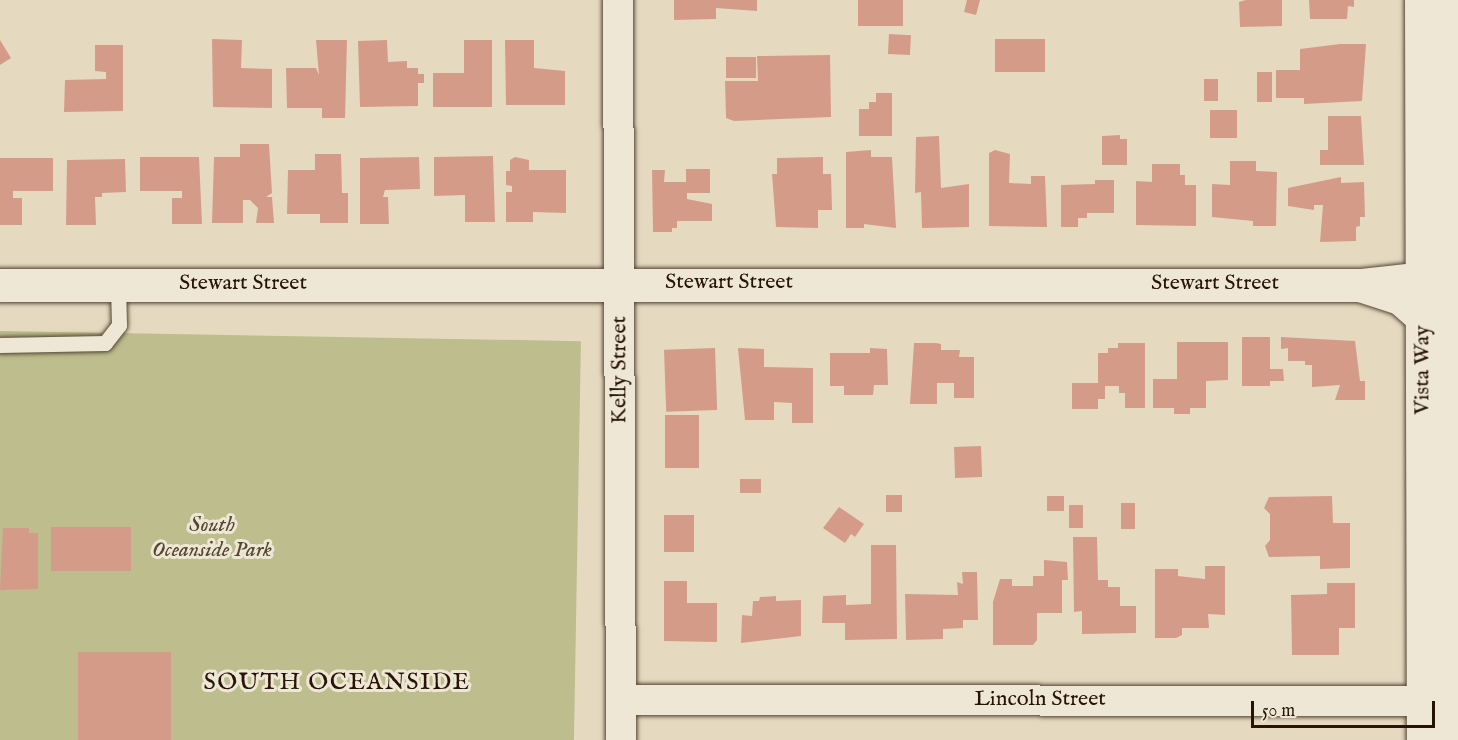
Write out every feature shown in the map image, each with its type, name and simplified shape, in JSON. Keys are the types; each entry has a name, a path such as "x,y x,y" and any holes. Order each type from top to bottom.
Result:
{"main road":[{"name":"Vista Way","path":"1421,0 1445,278 1423,318 1445,701 1455,740"},
{"name":"Vista Way","path":"1423,740 1445,701 1445,278 1452,0"},
{"name":"Stewart Street","path":"0,285 619,283 1360,285 1445,278"},
{"path":"1360,285 1400,298 1423,318"}],"street":[{"name":"Kelly Street","path":"618,0 621,740"},
{"name":"Lincoln Street","path":"621,700 1445,701"}],"lane":[{"path":"0,345 105,343 118,326 118,285"}],"green space":[{"name":"South Oceanside Park","path":"0,331 581,341 574,740 0,740"}],"building":[{"path":"674,0 757,0 757,11 716,8 716,19 674,20"},
{"path":"858,0 903,0 903,26 858,26"},
{"path":"967,0 980,0 976,15 964,12"},
{"path":"1282,0 1282,26 1240,27 1239,2"},
{"path":"1309,0 1354,0 1354,7 1348,6 1347,19 1310,19"},
{"path":"889,34 911,35 910,55 888,54"},
{"path":"212,39 242,40 241,68 272,69 272,108 213,107"},
{"path":"995,39 1045,39 1045,72 995,72"},
{"path":"0,40 11,58 0,65"},
{"path":"316,40 347,40 345,118 322,118 322,108 287,108 286,68 316,68 319,75"},
{"path":"387,40 388,62 407,61 407,68 418,68 418,74 424,74 424,83 418,83 418,106 360,107 358,41"},
{"path":"464,40 492,40 492,107 433,107 433,73 464,73"},
{"path":"505,40 534,40 534,68 565,71 565,105 506,105"},
{"path":"1340,44 1366,44 1362,101 1304,104 1304,98 1276,98 1276,70 1300,70 1300,49"},
{"path":"95,45 123,45 123,111 64,112 65,80 106,79 106,72 95,71"},
{"path":"830,55 831,117 734,121 726,118 725,81 758,81 757,56"},
{"path":"726,57 756,57 756,78 726,78"},
{"path":"1257,72 1272,72 1272,102 1257,102"},
{"path":"1204,79 1218,79 1218,101 1204,101"},
{"path":"876,93 892,93 892,136 859,136 859,109 869,109 869,102 876,102"},
{"path":"1210,110 1237,110 1237,138 1210,138"},
{"path":"1328,116 1361,116 1364,165 1320,165 1320,150 1328,150"},
{"path":"1120,135 1120,139 1127,139 1127,165 1102,165 1102,136"},
{"path":"939,136 941,188 969,184 969,227 922,228 921,192 915,193 916,137"},
{"path":"240,144 269,144 272,193 266,197 272,197 274,223 256,223 258,208 250,200 243,200 243,223 212,223 214,157 240,157"},
{"path":"871,150 871,157 892,157 896,228 864,224 864,228 846,228 846,152"},
{"path":"995,150 1010,154 1009,183 1031,184 1031,176 1045,176 1047,227 989,226 989,153"},
{"path":"315,154 341,154 342,193 348,193 348,223 320,223 320,214 287,214 288,170 315,170"},
{"path":"493,156 495,222 465,222 465,195 434,196 434,157"},
{"path":"140,157 199,157 202,224 172,224 172,198 182,198 182,191 140,191"},
{"path":"419,157 420,189 385,190 383,197 388,197 389,224 360,224 360,158"},
{"path":"515,157 529,160 529,170 566,170 566,213 533,212 533,222 506,222 506,192 512,192 512,186 506,185 506,171 510,171 510,160"},
{"path":"823,157 823,174 831,174 832,210 818,210 818,228 776,227 772,174 777,174 777,158"},
{"path":"0,158 53,158 53,191 13,191 13,198 22,198 22,225 0,225"},
{"path":"125,159 126,192 102,193 102,197 95,197 96,225 66,225 67,160"},
{"path":"1230,161 1256,161 1256,171 1277,172 1276,226 1253,226 1253,221 1212,217 1212,184 1230,185"},
{"path":"1152,164 1180,164 1180,175 1185,175 1185,185 1196,185 1196,226 1136,225 1136,181 1152,182"},
{"path":"686,169 710,169 710,193 687,193 687,199 712,204 712,221 677,221 677,228 672,228 672,232 653,232 652,170 665,170 664,182 686,182"},
{"path":"1341,177 1341,183 1364,182 1365,217 1360,217 1360,226 1356,227 1356,241 1320,242 1323,205 1314,205 1314,210 1288,206 1288,188"},
{"path":"1095,180 1114,180 1114,213 1087,213 1087,218 1078,218 1078,227 1061,227 1061,185 1095,184"},
{"path":"1242,337 1270,337 1270,369 1283,369 1284,381 1270,381 1270,386 1242,386"},
{"path":"1281,337 1355,341 1360,381 1365,381 1365,400 1335,400 1340,385 1312,387 1312,365 1305,365 1305,361 1288,361 1288,348 1281,349"},
{"path":"1177,342 1228,342 1228,380 1206,381 1206,408 1190,408 1190,414 1174,414 1174,408 1153,408 1153,379 1177,379"},
{"path":"914,343 941,344 941,350 960,350 959,357 974,357 974,398 954,398 954,383 937,383 937,404 910,404"},
{"path":"1118,343 1145,343 1145,408 1125,408 1125,393 1119,393 1119,386 1105,386 1105,399 1098,399 1098,409 1072,409 1072,383 1098,383 1098,353 1108,353 1108,348 1118,348"},
{"path":"715,348 717,410 666,412 664,350"},
{"path":"738,348 764,349 764,367 813,368 813,423 792,423 792,403 774,402 774,420 745,420"},
{"path":"870,348 887,349 888,385 874,385 873,395 844,395 844,386 830,386 830,353 870,353"},
{"path":"665,415 699,415 699,468 665,468"},
{"path":"981,446 982,477 955,478 954,447"},
{"path":"740,479 761,479 761,493 740,493"},
{"path":"886,495 902,495 902,512 886,512"},
{"path":"1047,496 1064,496 1064,511 1047,511"},
{"path":"1332,496 1333,523 1350,523 1350,568 1320,569 1320,556 1269,557 1265,546 1270,540 1270,514 1264,508 1269,497"},
{"path":"1121,503 1135,503 1135,529 1121,529"},
{"path":"1069,505 1083,505 1083,528 1069,528"},
{"path":"839,507 864,524 855,537 851,534 845,543 823,528"},
{"path":"664,515 694,515 694,552 664,552"},
{"path":"51,527 131,527 131,571 51,571"},
{"path":"3,528 29,528 29,533 38,533 38,589 0,590"},
{"path":"1073,537 1097,537 1098,580 1108,580 1108,587 1120,587 1120,606 1136,606 1136,633 1082,634 1082,611 1074,612"},
{"path":"871,545 896,545 897,639 845,640 845,623 822,623 823,596 846,595 846,605 871,604"},
{"path":"1044,560 1067,562 1068,580 1062,580 1062,613 1037,613 1037,640 1033,645 993,645 993,602 1000,579 1012,579 1012,586 1033,586 1033,576 1044,576"},
{"path":"1205,566 1225,566 1225,615 1208,614 1209,628 1182,628 1182,635 1176,638 1155,638 1155,569 1178,569 1178,576 1205,579"},
{"path":"962,572 977,572 978,620 963,620 963,628 943,629 943,639 906,640 905,594 958,595 957,582 963,584"},
{"path":"664,581 687,581 687,603 717,603 717,642 664,641"},
{"path":"1327,583 1355,583 1355,628 1339,628 1339,655 1292,655 1291,595 1327,594"},
{"path":"776,596 776,601 801,600 801,636 741,643 742,615 752,616 753,601 759,601 760,597"},
{"path":"78,652 171,652 171,740 78,740"}],"district":[{"name":"SOUTH OCEANSIDE","path":"337,683"}]}
